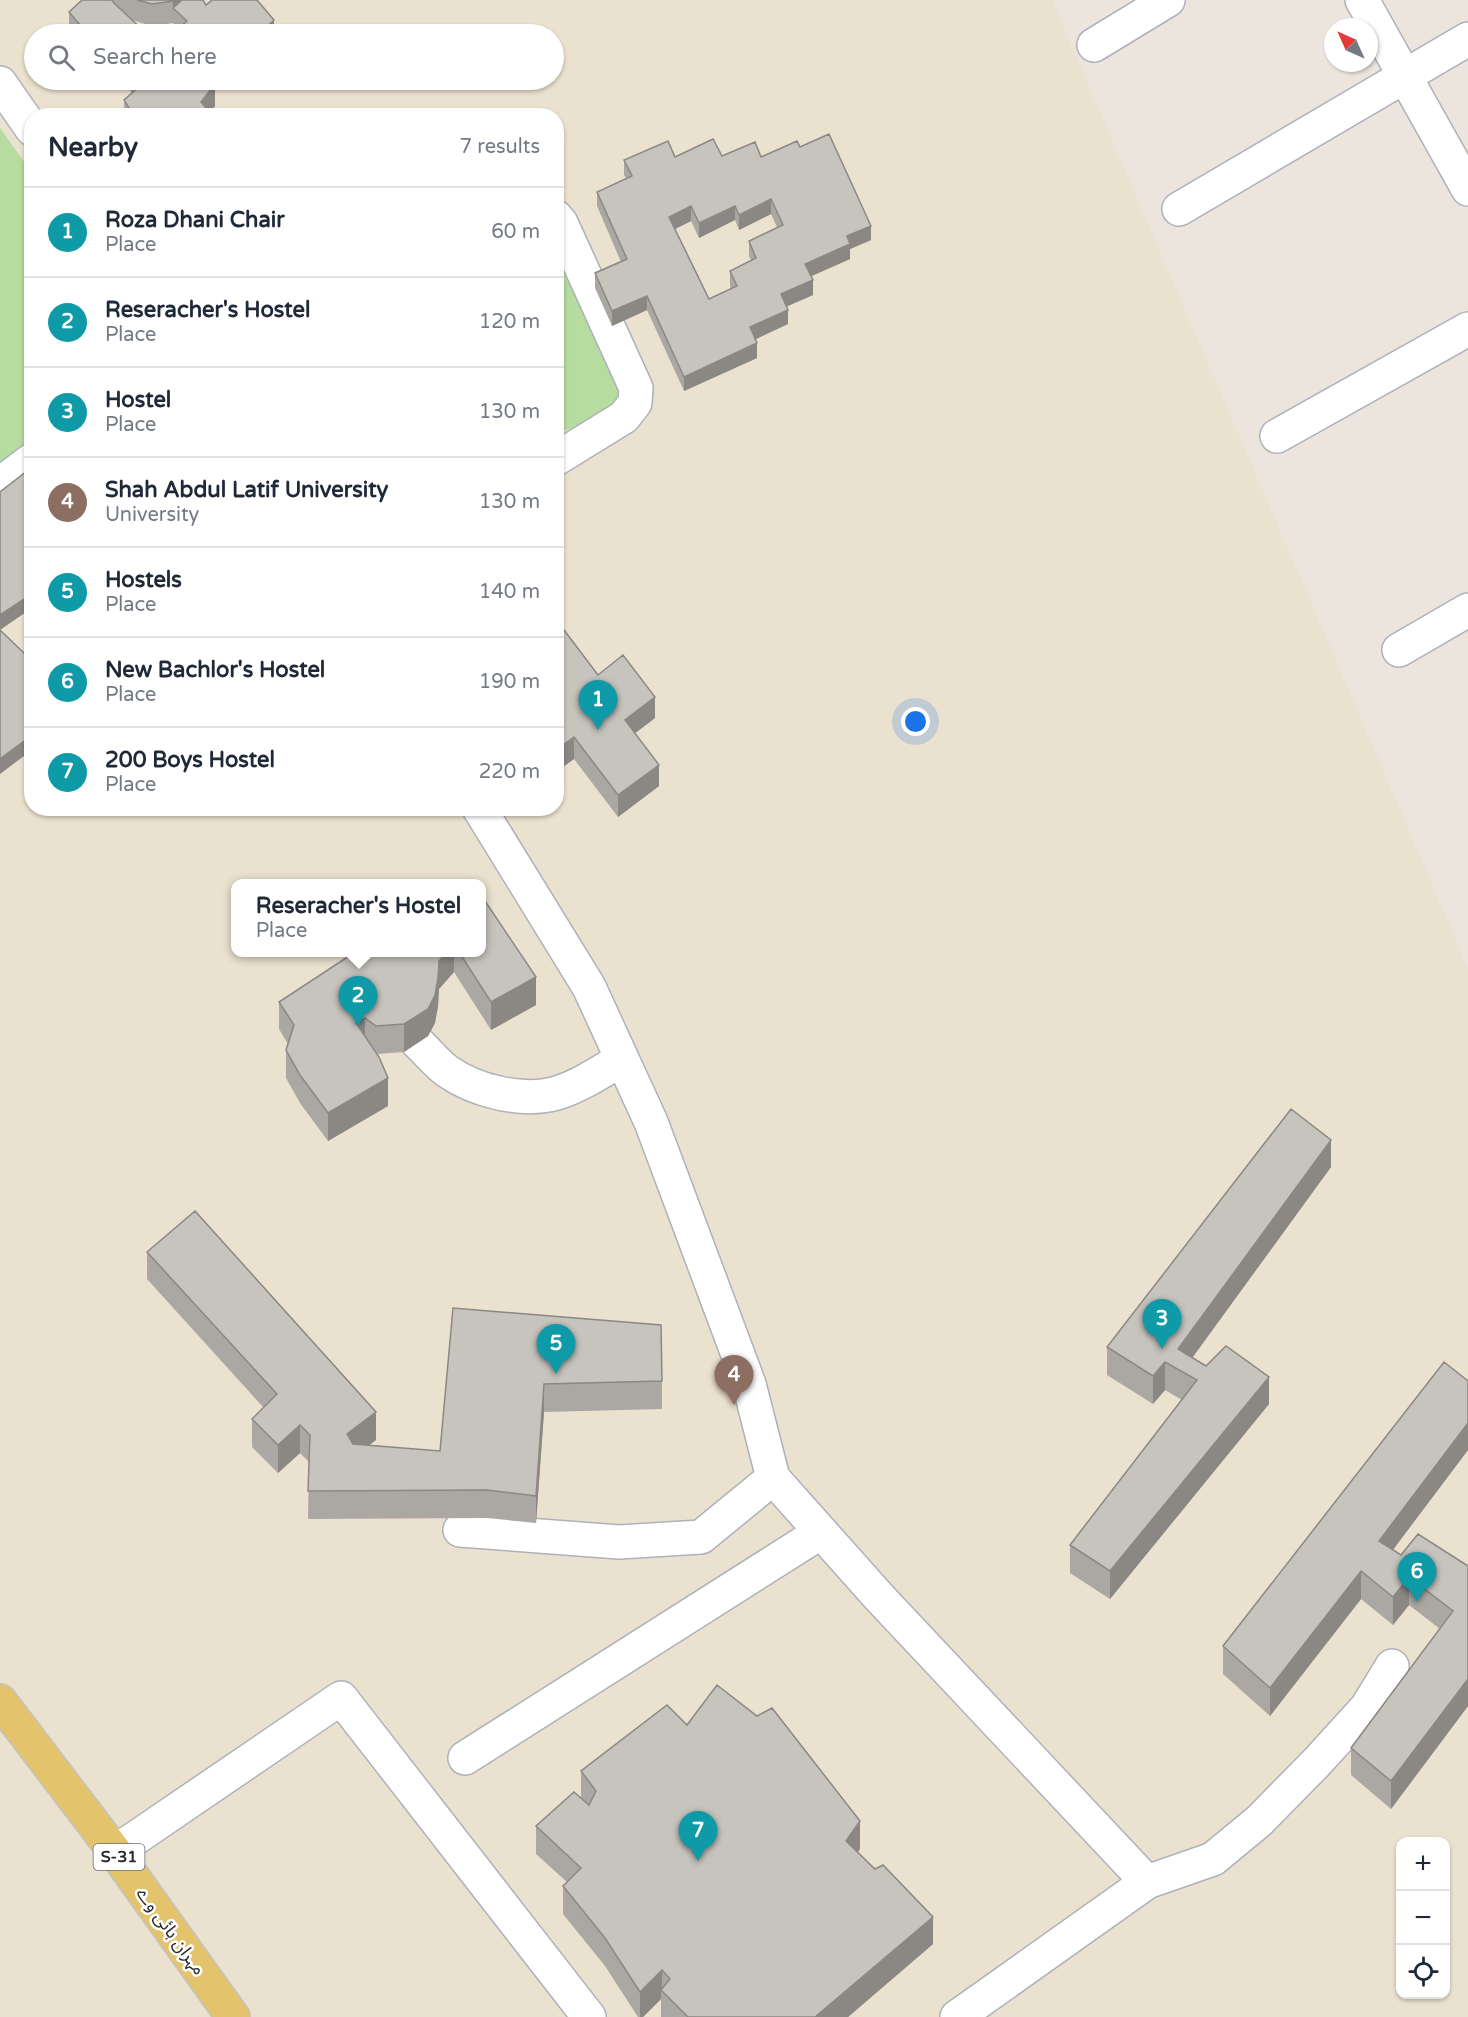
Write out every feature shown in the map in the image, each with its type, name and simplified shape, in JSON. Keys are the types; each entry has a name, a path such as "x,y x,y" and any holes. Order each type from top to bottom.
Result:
{"main road":[{"name":"مہران ہائی وے","path":"0,1701 115,1852 233,2017"}],"street":[{"path":"1094,45 1168,0"},
{"path":"1362,0 1468,189"},
{"path":"1179,209 1468,39"},
{"path":"0,83 24,118"},
{"path":"564,230 636,388 635,404 624,417 564,454"},
{"path":"1276,436 1468,329"},
{"path":"0,484 24,466"},
{"path":"1399,650 1468,610"},
{"path":"484,816 589,987 651,1122 749,1384 773,1478 879,1597 1147,1882"},
{"path":"417,1042 447,1071 481,1090 518,1097 556,1094 622,1059"},
{"path":"460,1530 619,1542 701,1537 773,1478"},
{"path":"465,1758 821,1532"},
{"path":"957,2017 1147,1882 1213,1859 1259,1821 1317,1762 1367,1707 1392,1666"},
{"path":"115,1852 341,1698 589,2017"}],"shaded area":[{"path":"0,0 1052,0 1468,968 1468,2017 0,2017"}],"green space":[{"path":"0,128 24,162 24,452 0,471"},
{"path":"564,265 623,399 602,422 564,430"}],"building":[{"path":"82,0 112,0 136,24 79,24 69,12"},
{"path":"137,0 174,0 152,4"},
{"path":"182,0 203,0 206,5 212,0 257,0 274,20 270,24 184,24 187,21 173,8"},
{"path":"135,90 210,90 201,102 206,108 129,108 124,100"},
{"path":"829,134 871,226 847,236 850,244 805,264 813,280 781,294 788,310 750,327 757,343 684,377 647,296 612,311 595,273 627,259 597,192 632,176 624,160 668,141 675,157 713,139 722,156 755,142 761,157 797,141 800,147","holes":["771,199 783,225 749,241 756,258 730,271 737,286 709,299 669,217 691,206 699,223 735,206 739,215"]},
{"path":"24,473 24,599 0,615 0,492"},
{"path":"0,630 24,653 24,741 0,759"},
{"path":"564,630 598,675 623,655 655,697 625,720 659,765 618,795 574,737 564,744"},
{"path":"486,902 536,977 491,1002 462,957 486,957"},
{"path":"347,957 443,957 439,961 435,995 428,1009 404,1024 376,1026 365,1018 356,1023 379,1057 388,1078 328,1113 300,1075 286,1050 294,1025 279,1002"},
{"path":"1291,1109 1331,1140 1178,1349 1206,1366 1226,1346 1269,1377 1110,1571 1070,1545 1197,1380 1165,1362 1153,1376 1107,1347"},
{"path":"195,1211 376,1412 347,1434 353,1444 440,1451 453,1308 661,1325 662,1381 544,1384 536,1496 487,1490 308,1491 310,1435 300,1425 278,1445 252,1419 277,1394 147,1252"},
{"path":"1444,1362 1468,1381 1468,1423 1379,1541 1401,1555 1418,1534 1468,1566 1468,1679 1391,1781 1351,1748 1453,1611 1409,1577 1393,1597 1361,1571 1270,1688 1223,1646"},
{"path":"717,1685 757,1716 772,1708 860,1821 846,1841 875,1869 883,1865 933,1917 815,2017 688,2017 661,1990 670,1979 662,1970 640,1992 605,1938 563,1886 581,1868 536,1826 574,1792 589,1805 596,1791 581,1771 667,1705 687,1725"}],"place":[{"name":"Roza Dhani Chair","path":"598,730"},
{"name":"Reseracher's Hostel","path":"358,1026"},
{"name":"Hostel","path":"1162,1349"},
{"name":"Hostels","path":"556,1374"},
{"name":"Shah Abdul Latif University","path":"734,1405"},
{"name":"New Bachlor's Hostel","path":"1417,1602"},
{"name":"200 Boys Hostel","path":"698,1861"}]}
